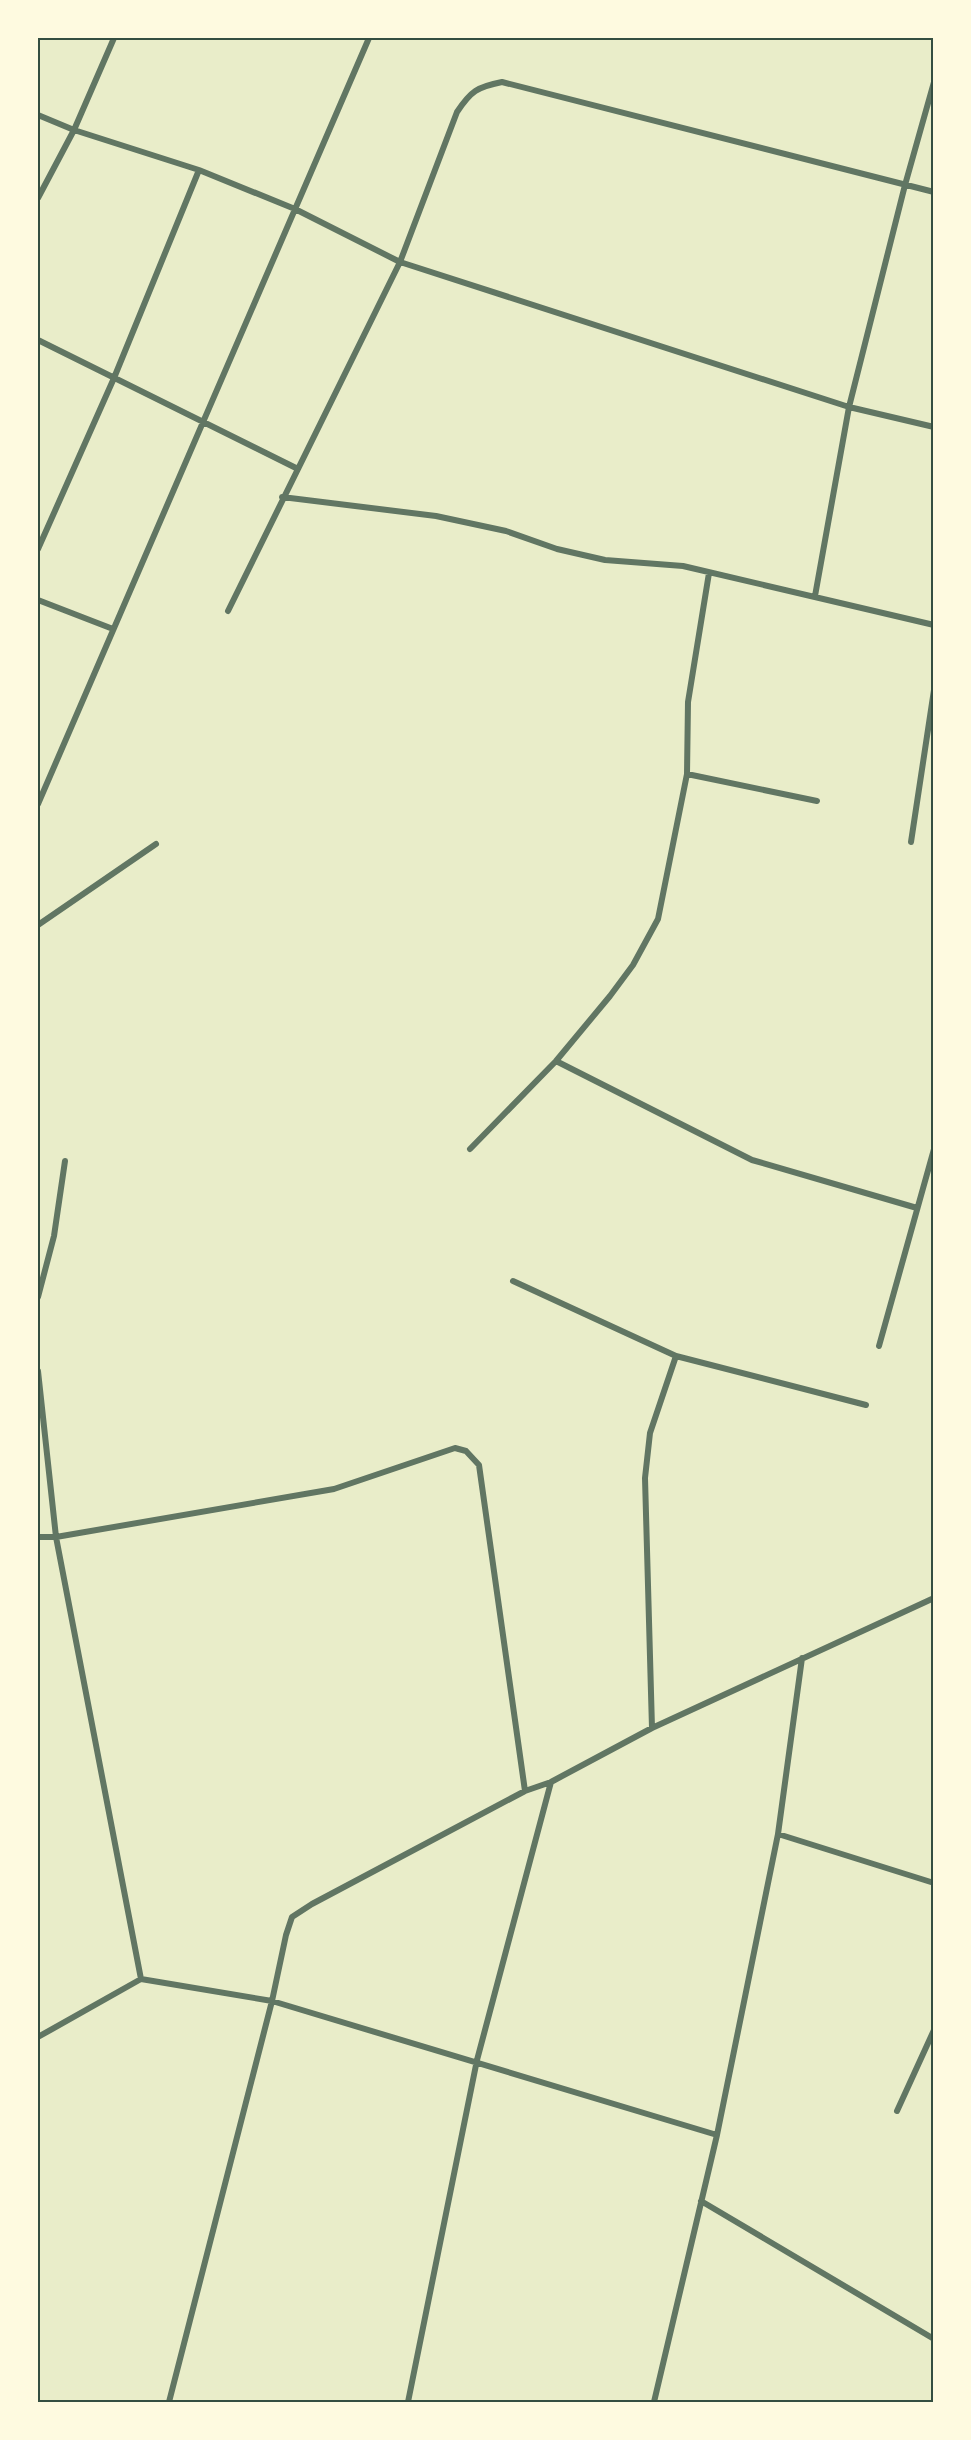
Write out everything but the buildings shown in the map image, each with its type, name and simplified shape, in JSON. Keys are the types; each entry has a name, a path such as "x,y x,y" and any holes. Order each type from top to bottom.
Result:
{"street":[{"path":"38,198 74,130 114,38"},
{"path":"38,804 369,38"},
{"path":"228,611 296,468 400,262 457,112 469,93 502,82 933,192"},
{"path":"815,596 849,407 904,185 933,82"},
{"path":"38,115 74,130 199,170 295,209 400,262 849,407 933,427"},
{"path":"38,549 114,378 199,170"},
{"path":"38,340 296,468"},
{"path":"282,497 435,516 506,531 557,549 605,560 683,566 933,625"},
{"path":"470,1149 556,1061 633,964 658,918 687,774 688,702 709,573"},
{"path":"38,600 113,629"},
{"path":"911,843 933,690"},
{"path":"687,774 817,801"},
{"path":"38,924 156,844"},
{"path":"556,1061 752,1160 917,1208"},
{"path":"879,1346 933,1149"},
{"path":"38,1297 54,1236 65,1161"},
{"path":"513,1281 676,1356 866,1405"},
{"path":"652,1728 645,1478 650,1433 676,1356"},
{"path":"38,1371 56,1537 141,1979"},
{"path":"38,1537 56,1537 334,1489 455,1448 465,1451 479,1465 525,1791"},
{"path":"169,2403 272,2001 285,1935 292,1917 312,1904 525,1791 551,1782 652,1728 933,1598"},
{"path":"655,2402 717,2135 778,1834 801,1658"},
{"path":"408,2403 477,2060 551,1782"},
{"path":"778,1834 933,1883"},
{"path":"38,2037 141,1979 272,2001 477,2060 717,2135"},
{"path":"897,2111 933,2030"},
{"path":"701,2201 933,2339"}]}
